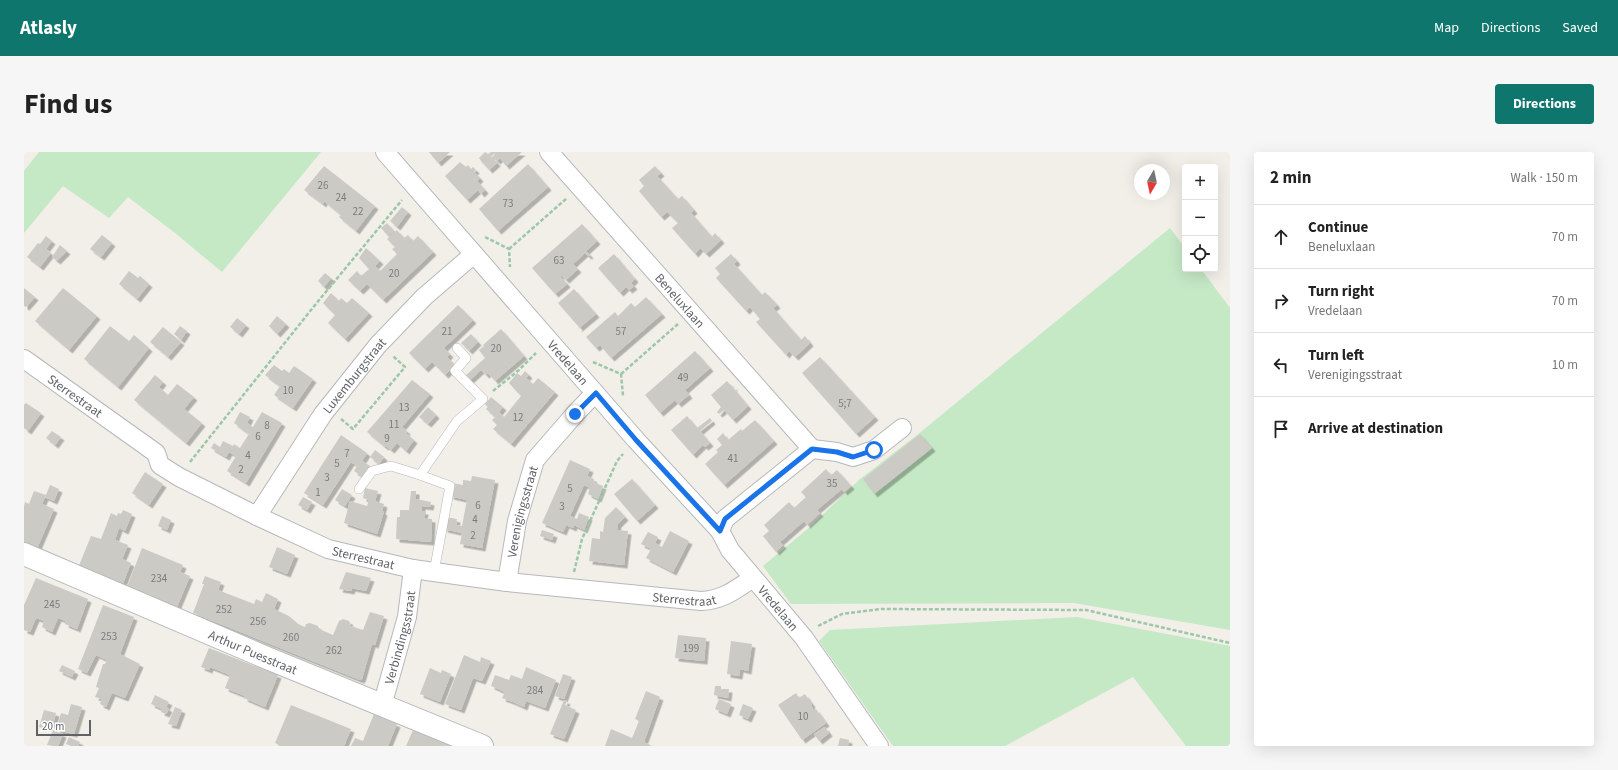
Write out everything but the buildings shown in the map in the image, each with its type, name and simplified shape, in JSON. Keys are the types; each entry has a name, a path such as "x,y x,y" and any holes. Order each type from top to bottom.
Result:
{"street":[{"name":"Vredelaan","path":"385,152 636,440 720,531 730,550 804,638 879,746"},
{"name":"Beneluxlaan","path":"548,152 812,449"},
{"name":"Luxemburgstraat","path":"257,516 323,414 378,345 424,297 474,254"},
{"name":"Sterrestraat","path":"24,359 156,453 160,465 179,477 328,549 413,569 434,572 507,582 693,601 711,601 724,597 753,578"},
{"name":"Verenigingsstraat","path":"507,582 517,521 535,460 575,414 596,393"},
{"path":"720,531 725,519 812,449 837,452 853,457 874,450 902,428"},
{"name":"Arthur Puesstraat","path":"24,554 382,706 482,746"},
{"name":"Verbindingsstraat","path":"382,706 407,617 413,569"}],"lane":[{"path":"420,475 457,421 483,399 455,371 466,358 457,348"},
{"path":"359,488 372,471 391,466 450,486 434,572"}],"path":[{"path":"179,477 315,305 414,185"},
{"path":"509,249 580,187"},
{"path":"621,374 691,313"},
{"path":"483,399 519,370 550,340"},
{"path":"328,409 353,429 405,366 378,345"},
{"path":"571,589 582,539 617,461 636,440"},
{"path":"804,638 809,630 842,614 881,609 1086,610 1230,643"}],"green space":[{"path":"39,152 321,152 222,272 128,197 109,218 63,186 24,233 24,171"},
{"path":"1170,228 1182,244 1182,272 1203,272 1230,308 1230,630 1074,603 791,604 763,566 811,526 860,479 917,435"},
{"path":"1077,617 1230,646 1230,746 1186,746 1133,677 1005,746 893,746 819,641 830,630"}],"route":[{"path":"575,414 596,393 636,440 720,531 725,519 812,449 837,452 853,457 874,450"}]}
